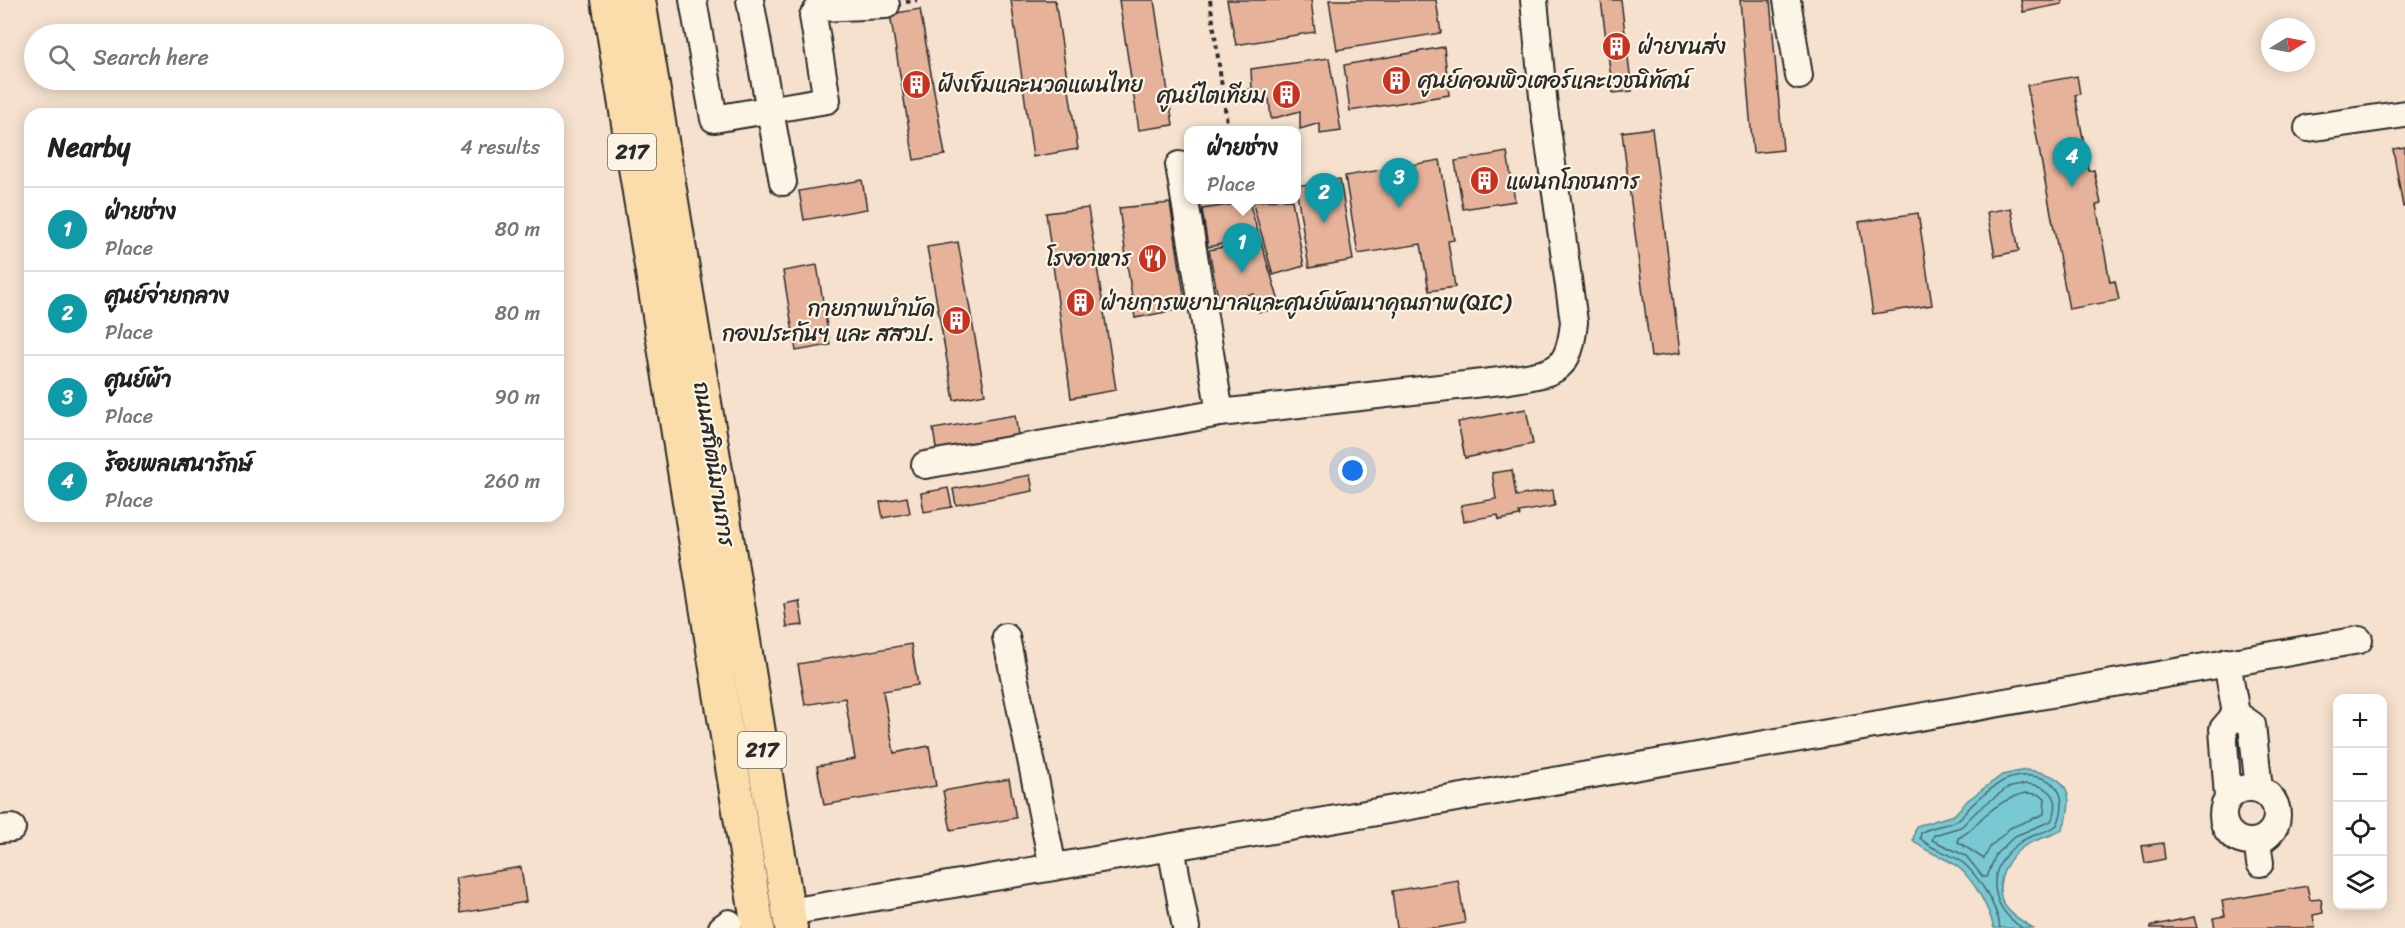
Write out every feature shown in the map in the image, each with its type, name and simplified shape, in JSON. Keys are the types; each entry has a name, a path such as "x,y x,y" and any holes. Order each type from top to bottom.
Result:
{"main road":[{"name":"ถนนสถิตนิมานการ","path":"608,0 741,924"},
{"name":"ถนนสถิตนิมานการ","path":"639,0 790,920"},
{"path":"741,924 790,920"}],"lane":[{"path":"693,0 714,119 827,100 813,16 819,8 886,5"},
{"path":"750,0 783,182"},
{"path":"925,465 1220,413 1509,380 1543,374 1563,364 1571,349 1574,322 1544,107 1534,0"},
{"path":"1787,0 1799,76"},
{"path":"2308,128 2405,114"},
{"path":"1179,165 1184,195"},
{"path":"1185,204 1220,413"},
{"path":"1006,637 1053,867"},
{"path":"790,920 1053,867 2359,640"},
{"path":"2227,662 2236,714 2252,725 2259,789"},
{"path":"2228,797 2243,788 2259,789 2273,800 2277,816 2259,852 2227,830 2222,814 2228,797 2223,729 2236,714"},
{"path":"1171,847 1186,928"}],"path":[{"path":"1210,0 1227,126"}],"water":[{"path":"2025,770 2050,775 2065,787 2069,805 2067,817 2062,830 2023,847 2012,857 2004,870 2000,893 2004,905 2033,928 1994,928 1989,912 1970,879 1958,867 1924,849 1913,840 1916,826 1954,815 1968,800 2002,775"}],"building":[{"path":"1011,0 1055,0 1078,149 1033,157"},
{"path":"1119,0 1154,0 1173,125 1139,130"},
{"path":"1227,0 1311,0 1315,32 1236,45"},
{"path":"1329,0 1436,0 1441,33 1337,50"},
{"name":"ฝ่ายขนส่ง","path":"1601,0 1621,0 1632,91 1613,93"},
{"path":"1740,0 1770,0 1783,150 1753,153"},
{"path":"2021,0 2062,0 2062,4 2023,12"},
{"name":"ฝังเข็มและนวดแผนไทย","path":"920,9 945,155 914,160 890,14"},
{"name":"ศูนย์คอมพิวเตอร์และเวชนิทัศน์","path":"1444,47 1449,95 1350,111 1344,65"},
{"name":"ศูนย์ไตเทียม","path":"1329,58 1341,131 1320,134 1320,123 1301,129 1300,111 1271,119 1269,99 1239,102 1237,91 1252,89 1251,69"},
{"path":"2077,76 2080,94 2075,95 2089,171 2094,170 2101,204 2096,205 2110,282 2115,281 2119,300 2069,309 2027,85"},
{"path":"1652,128 1680,353 1651,357 1622,132"},
{"path":"2405,147 2405,206 2403,207 2393,149"},
{"name":"แผนกโภชนการ","path":"1507,152 1515,201 1463,209 1455,161"},
{"path":"1440,160 1454,240 1448,241 1455,287 1429,291 1421,244 1358,254 1345,176"},
{"path":"1340,179 1353,260 1309,268 1299,204 1301,204 1301,185"},
{"path":"862,180 867,209 804,220 799,191"},
{"name":"โรงอาหาร","path":"1170,203 1186,308 1135,318 1119,208"},
{"path":"1250,204 1259,236 1208,247 1202,209"},
{"path":"1253,204 1293,204 1304,266 1273,275"},
{"name":"ฝ่ายการพยาบาลและศูนย์พัฒนาคุณภาพ(QIC)","path":"1088,208 1116,390 1071,398 1046,213"},
{"path":"2011,208 2019,251 1995,256 1987,212"},
{"path":"1918,213 1932,305 1873,314 1859,222"},
{"path":"1260,239 1281,308 1259,312 1254,294 1218,298 1209,250"},
{"name":"กายภาพบำบัด กองประกันฯ และ สสวป.","path":"958,242 985,394 954,400 927,247"},
{"path":"817,265 830,345 796,351 783,271"},
{"path":"1526,409 1533,444 1465,458 1458,422"},
{"path":"1015,415 1019,441 937,454 933,429"},
{"path":"1512,470 1516,496 1553,490 1555,506 1519,512 1520,516 1499,520 1498,515 1464,521 1461,505 1496,499 1492,473"},
{"path":"1030,475 1033,491 956,505 953,489"},
{"path":"948,488 952,507 924,512 921,493"},
{"path":"907,497 910,513 883,518 880,502"},
{"path":"799,601 803,625 787,627 784,604"},
{"path":"911,644 918,685 883,691 894,753 929,746 936,786 824,805 817,766 855,759 845,698 805,705 798,664"},
{"path":"1009,779 1016,818 951,830 943,791"},
{"path":"2163,843 2165,859 2145,863 2142,846"},
{"path":"521,867 526,902 461,913 455,878"},
{"path":"1458,880 1465,923 1437,928 1397,928 1392,891"},
{"path":"2307,886 2310,900 2321,899 2323,913 2313,915 2315,928 2215,928 2213,918 2225,916 2222,901"},
{"path":"2194,917 2197,928 2150,928 2150,926"}],"place":[{"name":"ฝ่ายขนส่ง","path":"1617,46"},
{"name":"ศูนย์คอมพิวเตอร์และเวชนิทัศน์","path":"1397,80"},
{"name":"ฝังเข็มและนวดแผนไทย","path":"917,84"},
{"name":"ศูนย์ไตเทียม","path":"1287,95"},
{"name":"แผนกโภชนการ","path":"1485,181"},
{"name":"ร้อยพลเสนารักษ์","path":"2072,187"},
{"name":"ศูนย์ผ้า","path":"1399,208"},
{"name":"ศูนย์จ่ายกลาง","path":"1324,223"},
{"name":"โรงอาหาร","path":"1152,258"},
{"name":"ฝ่ายช่าง","path":"1242,273"},
{"name":"ฝ่ายการพยาบาลและศูนย์พัฒนาคุณภาพ(QIC)","path":"1080,302"},
{"name":"กายภาพบำบัด กองประกันฯ และ สสวป.","path":"956,321"}]}
